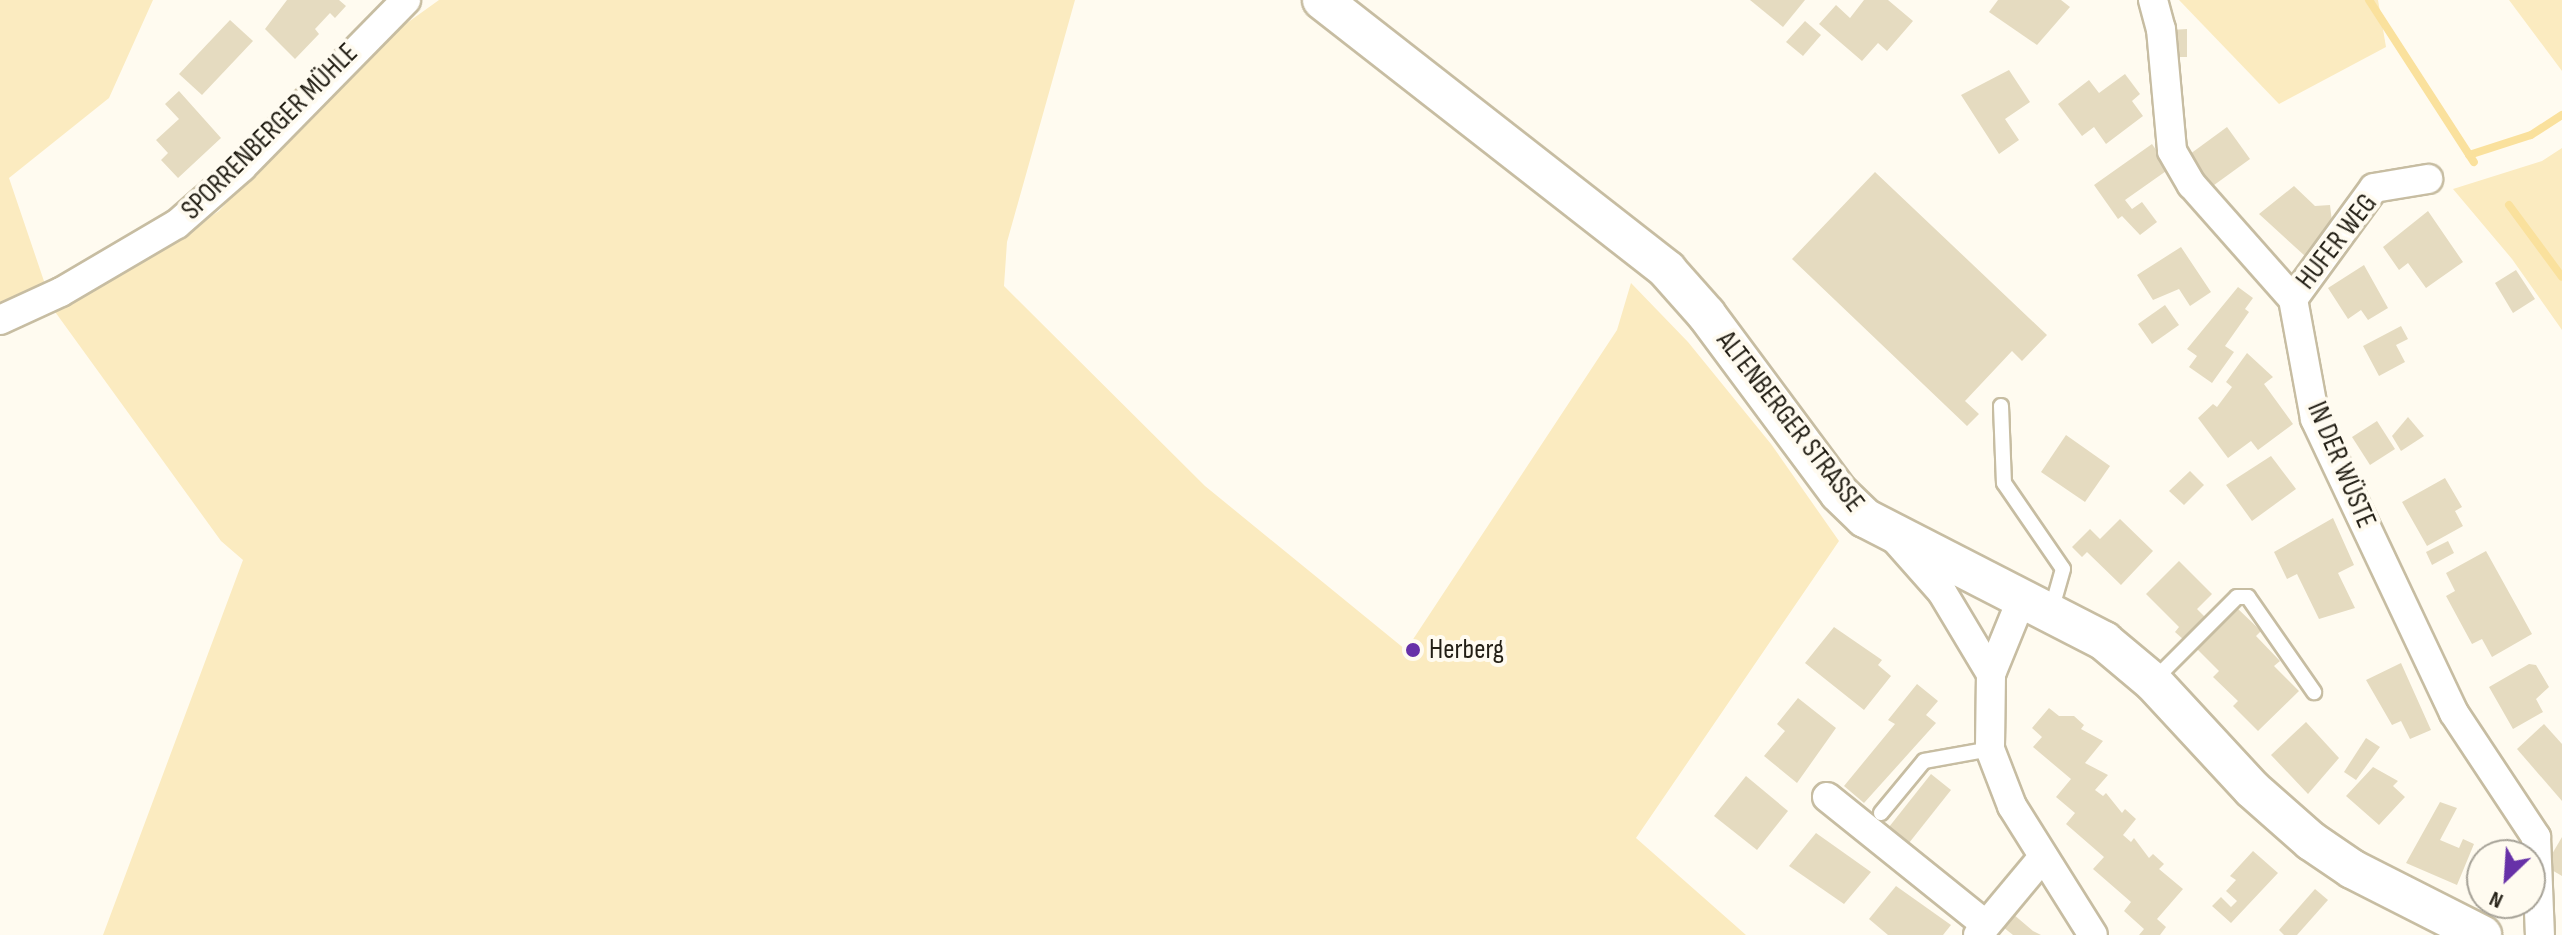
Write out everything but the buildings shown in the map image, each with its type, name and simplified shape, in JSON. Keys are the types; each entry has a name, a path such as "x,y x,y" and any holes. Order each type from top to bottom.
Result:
{"main road":[{"name":"ALTENBERGER STRASSE","path":"1322,0 1667,270 1706,314 1839,493 1891,536 2104,641 2153,682 2252,789 2311,841 2352,869 2482,935"}],"street":[{"name":"SPORRENBERGER MÜHLE","path":"0,320 122,259 177,224 242,167 406,0"},
{"path":"2153,0 2161,29 2172,151 2192,185 2293,299"},
{"name":"HUFER WEG","path":"2293,299 2374,188 2428,179"},
{"name":"IN DER WÜSTE","path":"2293,299 2315,419 2454,713 2536,837 2540,935"},
{"path":"1891,536 1942,592 1991,674"},
{"path":"2036,605 1991,674 1986,719 1990,749 2012,806 2093,935"},
{"path":"1827,797 1982,930 2043,857"}],"lane":[{"path":"2001,406 2004,483 2063,569 2036,605"},
{"path":"2153,682 2237,597 2248,597 2314,692"},
{"path":"1881,813 1924,761 1990,749"}],"shaded area":[{"path":"0,0 153,0 109,98 9,178 47,290 0,312"},
{"path":"439,0 1075,0 1007,242 1004,286 1205,486 1406,650 1617,330 1631,283 1688,342 1771,444 1839,541 1636,838 1746,935 103,935 243,560 221,541 53,309 126,272 219,211 361,56"},
{"path":"2179,0 2378,0 2386,47 2279,104"},
{"path":"2509,0 2562,0 2562,71"},
{"path":"2562,148 2562,330 2512,259 2453,189 2542,161"}],"waterway":[{"path":"2369,0 2474,162"},
{"path":"2469,155 2531,135 2562,115"},
{"path":"2509,205 2562,277"}],"place":[{"name":"Herberg","path":"1413,650"}]}
